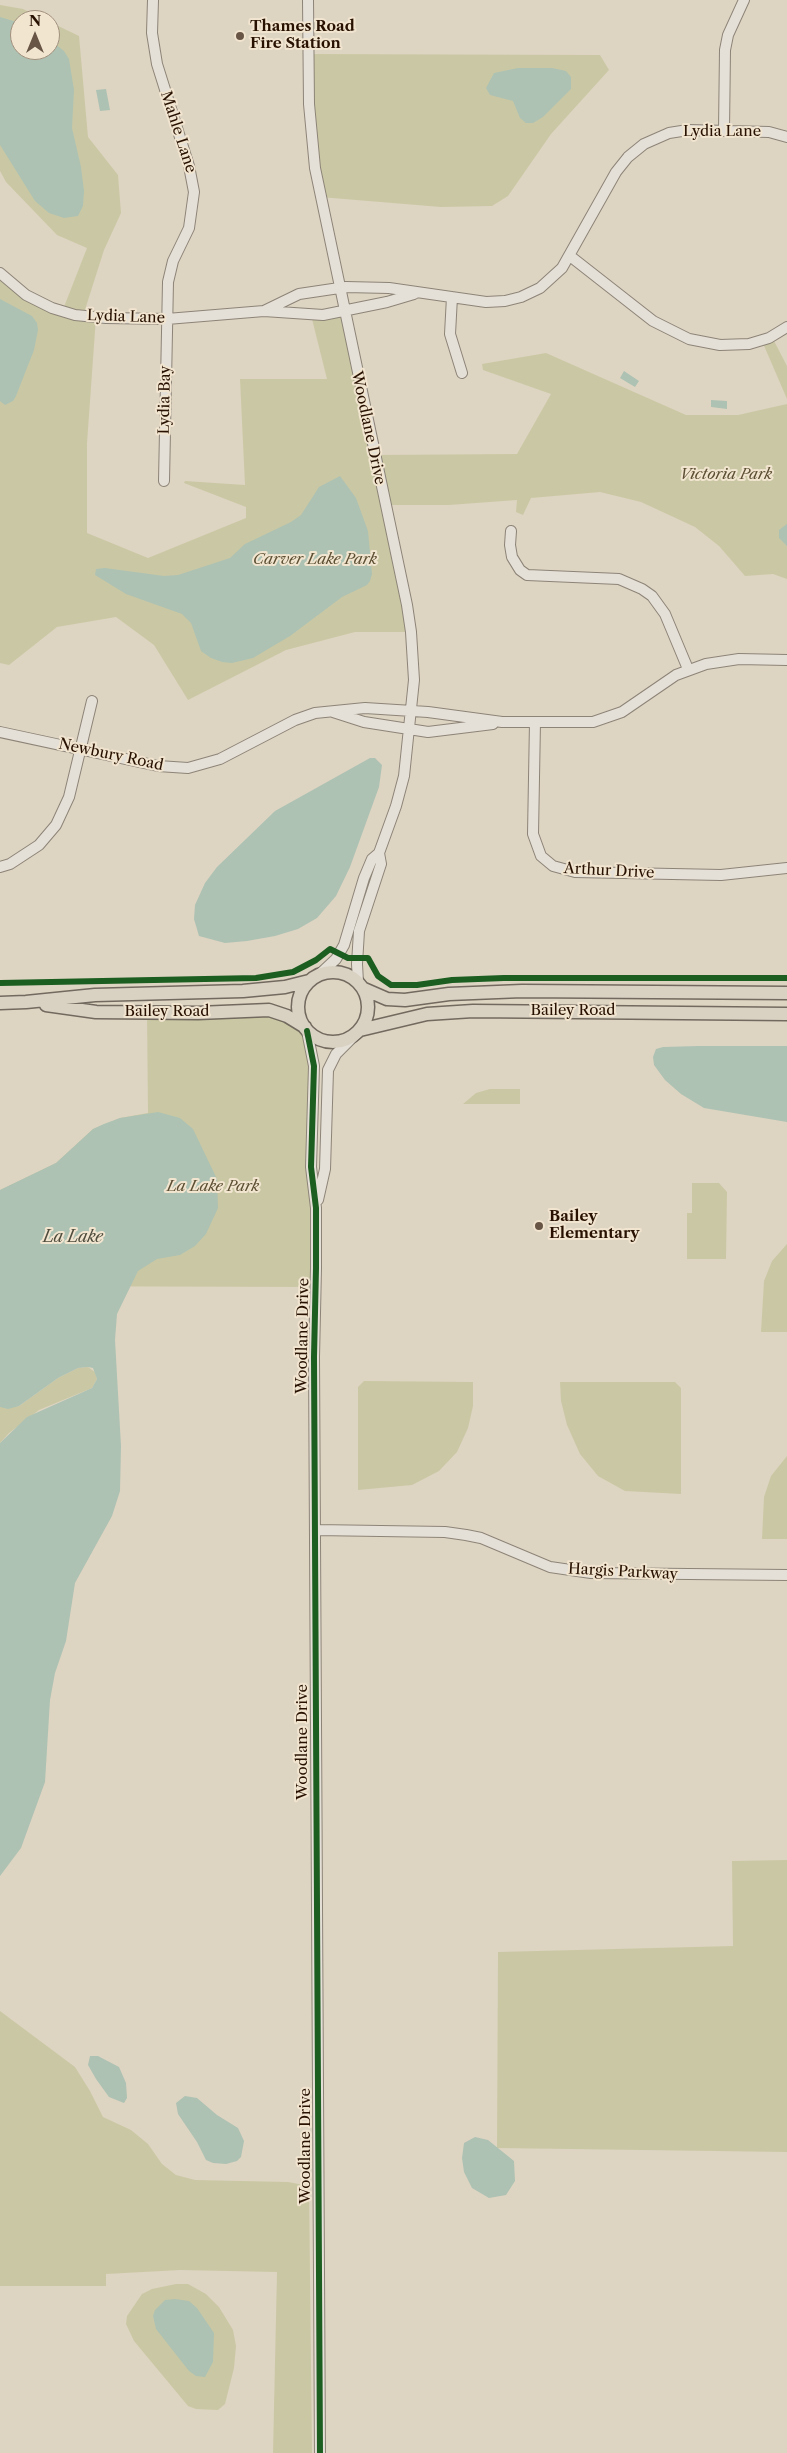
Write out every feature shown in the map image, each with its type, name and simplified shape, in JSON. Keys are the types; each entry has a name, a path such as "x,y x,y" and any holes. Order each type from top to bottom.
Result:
{"main road":[{"path":"341,972 361,985 369,1006 365,1023 349,1039 332,1042 323,1040 306,1029 299,1014 299,1000 309,981 321,974 341,972"},
{"name":"Bailey Road","path":"0,1003 95,995 251,991 309,981"},
{"name":"Bailey Road","path":"361,985 387,999 400,1000 449,994 522,991 787,993"},
{"name":"Bailey Road","path":"26,1002 96,1012 198,1013 269,1010 287,1016 306,1029"},
{"name":"Bailey Road","path":"358,1032 420,1016 474,1011 787,1014"}],"street":[{"name":"Mahle Lane","path":"153,0 152,33 156,64 190,166 194,192 190,224 169,275 166,319"},
{"name":"Woodlane Drive","path":"308,0 311,138 315,168 407,604 414,660 412,710 401,790 379,853 381,864 359,931 357,964 361,985"},
{"path":"724,130 725,50 731,28 744,0"},
{"name":"Lydia Lane","path":"264,311 295,295 339,287 384,287 414,293 492,303 525,296 554,277 570,256 614,175 635,151 654,139 674,132 724,130 771,132 787,137"},
{"path":"570,256 650,319 689,339 720,345 749,344 767,339 787,327"},
{"name":"Lydia Lane","path":"0,273 36,300 67,313 96,318 166,319 264,311 311,315 344,311 414,293"},
{"path":"452,297 450,334 462,373"},
{"name":"Lydia Bay","path":"164,481 166,319"},
{"path":"511,531 510,545 512,557 520,570 527,575 619,579 631,582 647,592 665,614 688,669"},
{"name":"Newbury Road","path":"0,732 158,766 188,768 220,759 303,716 330,711 365,708 412,710 502,722 578,723 606,718 622,712 671,678 688,669 726,660 787,660"},
{"path":"0,867 17,860 39,845 56,825 69,797 92,701"},
{"name":"Newbury Road","path":"330,711 364,722 410,730 440,732 502,722"},
{"name":"Arthur Drive","path":"535,722 533,834 541,856 553,866 576,872 721,875 787,868"},
{"name":"Woodlane Drive","path":"321,974 336,959 344,945 364,878 372,859 379,853"},
{"name":"Woodlane Drive","path":"306,1029 314,1066 312,1167 316,1208 314,1357 320,2453"},
{"name":"Woodlane Drive","path":"316,1208 325,1169 328,1070 336,1054 358,1032"},
{"name":"Hargis Parkway","path":"316,1530 466,1534 481,1538 550,1566 590,1574 787,1575"}],"green space":[{"name":"Carver Lake Park","path":"0,5 25,10 10,10 10,60 60,60 60,27 79,36 88,137 118,175 121,213 104,250 83,316 96,317 87,443 87,533 148,558 246,518 246,507 184,483 185,481 245,485 240,379 327,379 311,315 344,311 374,455 517,454 551,394 483,370 482,364 546,353 686,415 738,415 787,404 787,579 773,574 745,576 719,546 695,527 641,502 600,492 531,498 523,515 516,512 517,500 449,505 385,505 411,632 355,632 286,650 188,700 154,645 116,617 57,627 9,665 0,663 0,273 62,312 87,248 57,235 6,182 0,171"},
{"path":"308,54 600,55 609,70 551,134 508,196 492,206 441,207 320,197"},
{"path":"772,337 787,366 787,399 762,341"},
{"name":"La Lake Park","path":"261,1010 295,1020 312,1048 316,1287 0,1286 0,1190 56,1163 93,1129 120,1118 148,1113 147,1013"},
{"path":"490,1089 520,1089 520,1104 463,1104 476,1093"},
{"path":"692,1183 719,1183 727,1192 726,1259 687,1259 687,1213 692,1213"},
{"path":"787,1244 787,1332 761,1332 764,1281 772,1261"},
{"path":"88,1367 95,1372 97,1379 92,1388 39,1410 9,1433 0,1443 0,1407 19,1406 58,1378 78,1368"},
{"path":"364,1381 473,1382 473,1406 468,1428 457,1452 439,1471 412,1485 358,1490 358,1387"},
{"path":"560,1382 675,1382 681,1388 681,1494 625,1491 598,1476 580,1454 567,1425 561,1401"},
{"path":"787,1456 787,1539 762,1539 764,1497 771,1476"},
{"path":"787,1860 787,2152 497,2148 498,1952 733,1946 732,1861"},
{"path":"0,2011 75,2067 103,2117 131,2130 148,2144 162,2164 176,2175 195,2180 288,2182 309,2186 312,2453 273,2453 277,2272 180,2270 106,2274 106,2286 0,2286"},
{"path":"176,2284 188,2284 206,2294 219,2307 233,2330 236,2346 234,2368 225,2404 218,2410 196,2409 188,2406 134,2341 126,2324 127,2316 142,2294 152,2289"}],"water":[{"path":"0,17 10,20 10,60 60,60 60,48 69,59 74,90 72,128 81,167 84,191 83,206 78,216 64,218 49,213 35,201 0,145"},
{"path":"518,68 552,68 566,71 571,77 571,89 543,117 533,123 526,123 520,118 513,101 490,95 486,88 494,73"},
{"path":"106,89 110,110 100,111 96,90"},
{"path":"0,299 32,316 37,323 38,330 34,350 16,396 13,401 5,405 0,401"},
{"path":"624,371 639,381 635,387 620,378"},
{"path":"711,400 727,401 727,409 711,407"},
{"path":"340,476 356,498 368,531 372,574 370,581 367,585 342,597 290,636 253,658 232,663 211,658 201,651 191,623 182,614 126,594 95,575 96,569 105,568 164,576 178,575 230,558 245,544 291,522 301,515 319,487"},
{"path":"787,524 787,546 779,538 779,530"},
{"path":"370,758 375,758 382,765 379,787 350,867 336,896 317,918 298,929 275,936 247,941 225,943 199,936 194,919 195,905 205,883 217,867 275,811"},
{"path":"698,1046 787,1046 787,1122 704,1108 681,1094 665,1080 654,1065 653,1057 656,1049"},
{"name":"La Lake","path":"158,1112 180,1118 193,1129 217,1179 218,1208 206,1234 195,1246 180,1255 157,1259 138,1271 117,1314 115,1340 121,1446 120,1491 112,1516 75,1583 66,1641 55,1673 50,1700 45,1782 21,1848 0,1876 0,1443 27,1417 92,1388 97,1379 93,1368 78,1368 58,1378 19,1406 8,1409 0,1407 0,1190 56,1163 93,1129 120,1118"},
{"path":"90,2056 98,2056 119,2067 126,2083 127,2098 124,2103 109,2097 88,2065"},
{"path":"185,2096 197,2098 217,2115 238,2128 244,2141 241,2157 237,2161 226,2164 213,2163 206,2160 197,2142 178,2114 176,2103"},
{"path":"475,2137 488,2140 514,2161 515,2181 506,2195 489,2198 472,2188 464,2172 462,2158 464,2143"},
{"path":"165,2300 189,2301 197,2308 214,2333 213,2362 205,2377 196,2376 189,2371 156,2329 153,2316 155,2310"}],"cycle path":[{"path":"0,983 256,978 293,972 316,960 330,949 348,958 368,958 378,976 391,985 417,985 452,980 504,978 787,978"},
{"path":"307,1031 314,1066 311,1167 316,1208 314,1357 320,2453"}],"place":[{"name":"Thames Road Fire Station","path":"240,36"},
{"name":"Bailey Elementary","path":"539,1226"}],"park label":[{"name":"Victoria Park","path":"726,475"}]}
